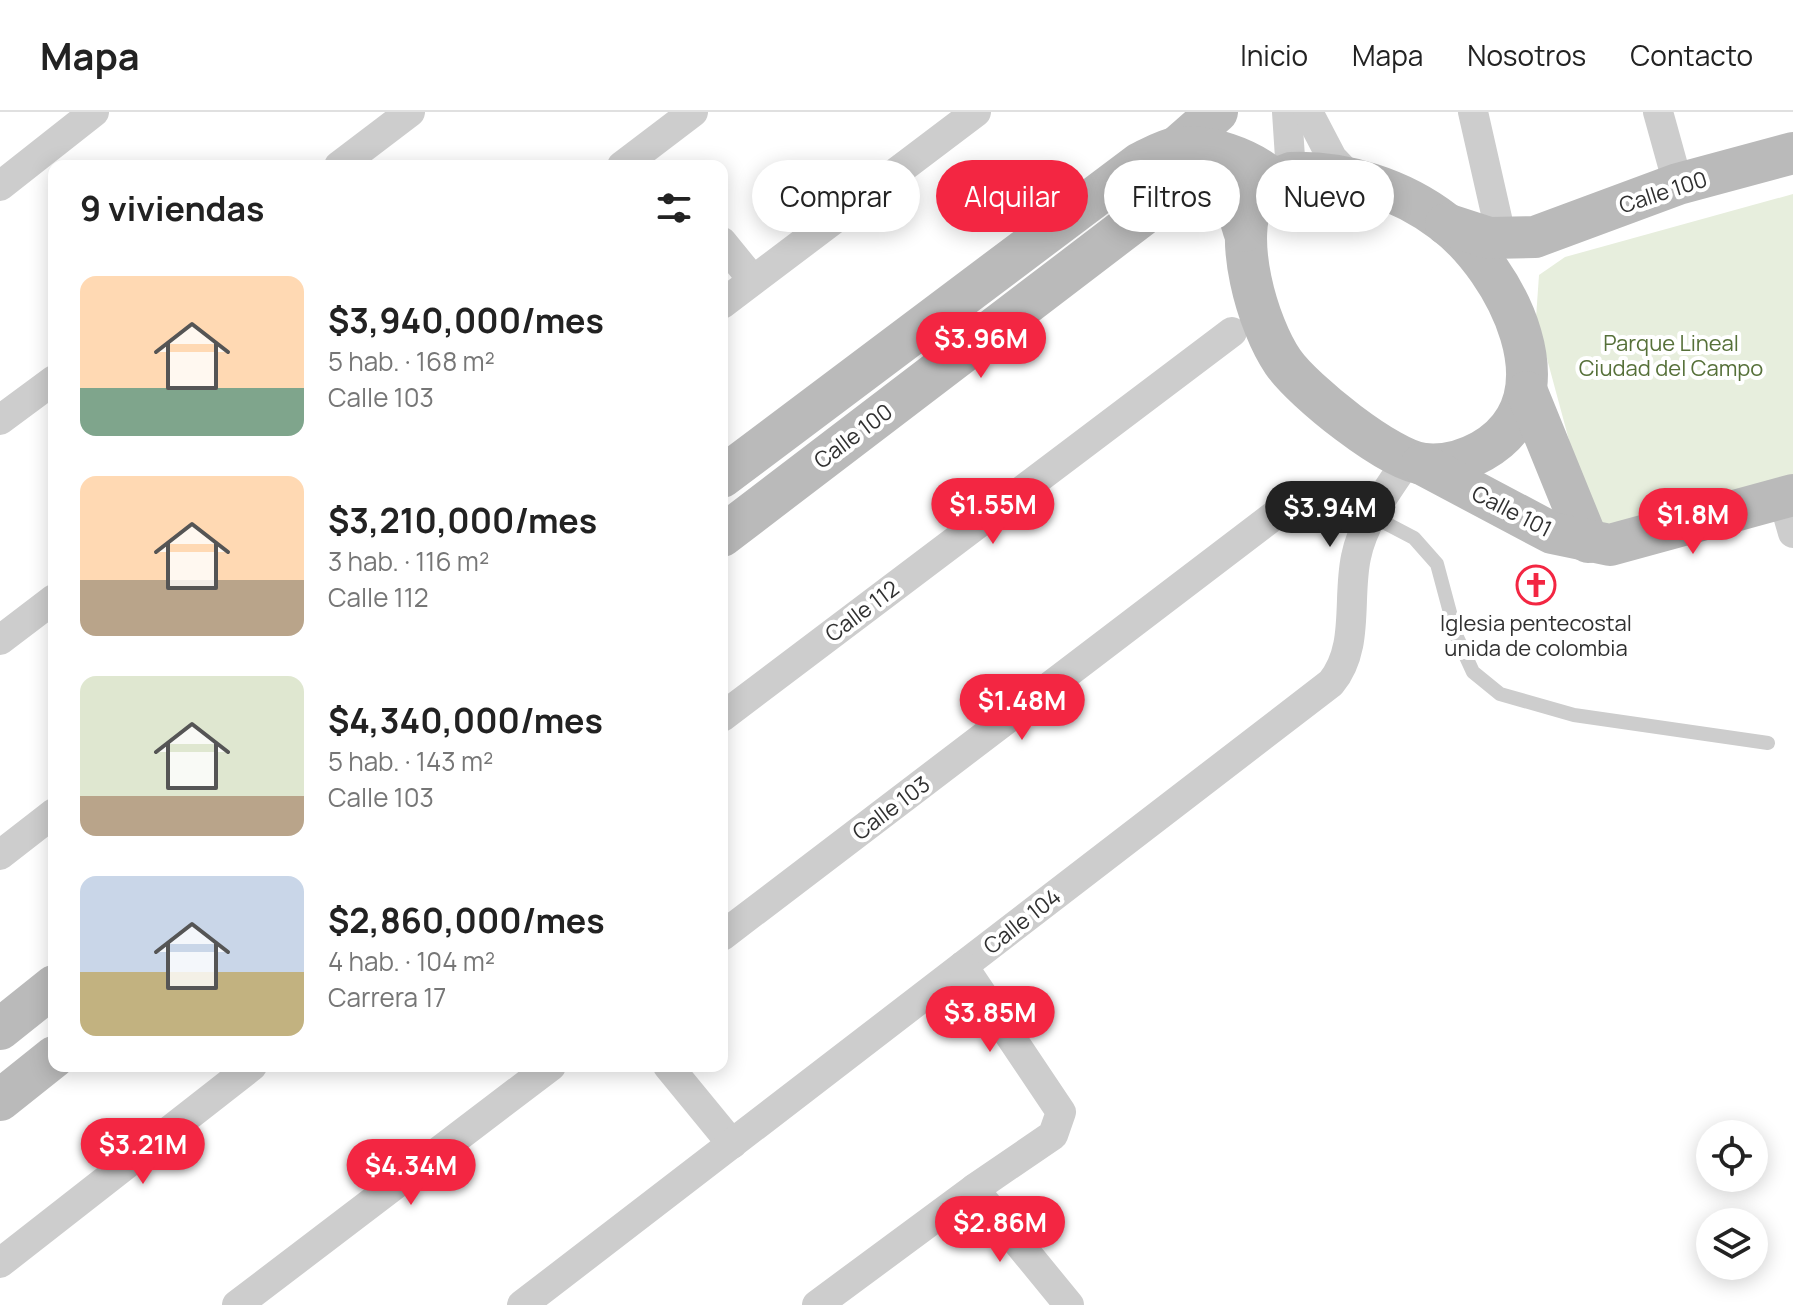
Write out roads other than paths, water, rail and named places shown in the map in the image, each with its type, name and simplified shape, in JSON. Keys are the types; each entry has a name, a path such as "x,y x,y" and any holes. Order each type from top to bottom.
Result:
{"street":[{"path":"0,186 94,112"},
{"path":"347,160 410,112"},
{"path":"653,157 693,112"},
{"path":"728,299 976,112"},
{"path":"1176,148 1217,112"},
{"path":"1283,160 1287,112"},
{"path":"1308,112 1334,160"},
{"path":"1473,112 1525,266 1519,326"},
{"path":"1658,112 1678,184"},
{"path":"1176,148 1202,150 1256,165"},
{"name":"Calle 100","path":"728,472 1140,163 1176,148"},
{"name":"Calle 100","path":"1518,238 1678,184 1793,153"},
{"name":"Calle 100","path":"728,531 1177,189 1198,184 1218,189 1231,198 1244,231"},
{"path":"1394,195 1416,204 1446,223 1490,271 1519,326 1526,354 1527,392 1588,542"},
{"path":"1256,196 1244,231 1250,275 1264,321 1282,361 1307,392 1372,439 1415,461 1464,461 1489,447 1511,425 1527,392"},
{"path":"1446,223 1518,238"},
{"path":"728,249 753,280"},
{"name":"Calle 112","path":"728,712 1232,332"},
{"path":"0,419 48,384"},
{"path":"1372,516 1415,461"},
{"name":"Calle 101","path":"1415,461 1552,533 1610,545 1790,509"},
{"name":"Calle 103","path":"728,931 1288,505"},
{"name":"Calle 104","path":"522,1305 1331,683 1343,668 1348,652 1356,556 1372,516"},
{"path":"0,640 48,604"},
{"path":"0,855 48,818"},
{"path":"817,1305 1053,1135 1061,1112 963,966"},
{"path":"0,1029 48,991"},
{"path":"0,1100 48,1062"},
{"path":"0,1263 244,1072"},
{"path":"237,1305 539,1072"},
{"path":"673,1072 732,1144"},
{"path":"974,1189 1069,1305"}],"lane":[{"path":"1372,516 1414,538 1437,564 1456,635 1473,672 1500,694 1574,715 1768,743"}],"place":[{"name":"Iglesia pentecostal unida de colombia","path":"1536,585"}],"park label":[{"name":"Parque Lineal Ciudad del Campo","path":"1671,356"}]}
